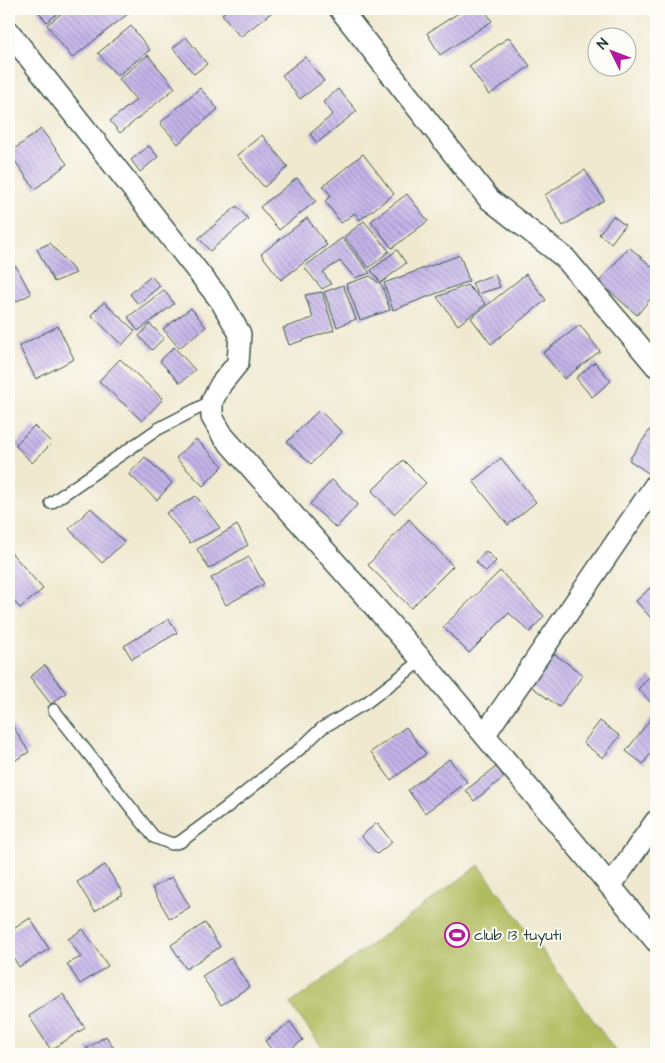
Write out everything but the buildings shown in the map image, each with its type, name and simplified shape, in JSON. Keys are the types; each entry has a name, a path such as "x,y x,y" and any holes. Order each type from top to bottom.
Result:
{"street":[{"path":"340,9 489,199 565,258 656,366"},
{"path":"9,32 221,301 240,334 238,363 221,384 212,401 212,417 223,436 422,660 656,941"},
{"path":"485,734 656,484"},
{"path":"611,885 656,821"}],"lane":[{"path":"51,502 158,428 212,401"},
{"path":"54,710 154,837 172,844 180,842 222,812 301,748 322,728 366,703 422,660"}],"green space":[{"name":"club 13 tuyuti","path":"479,865 618,1054 327,1054 290,1004"}],"place":[{"name":"club 13 tuyuti","path":"457,935"}]}
